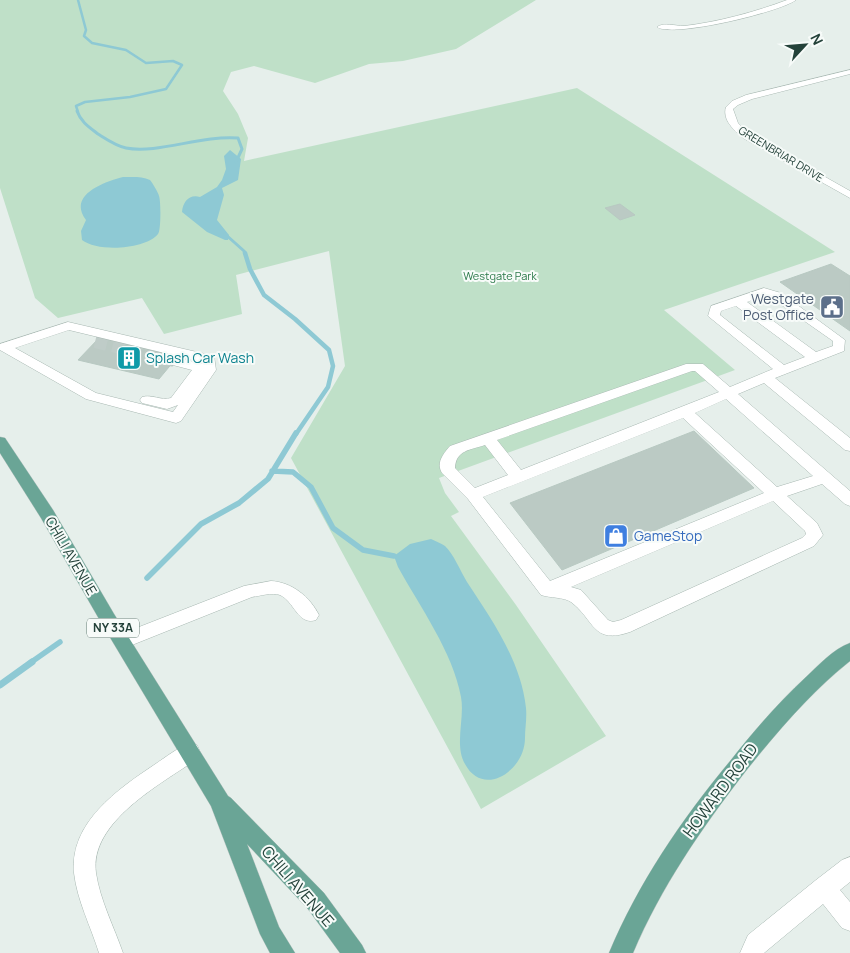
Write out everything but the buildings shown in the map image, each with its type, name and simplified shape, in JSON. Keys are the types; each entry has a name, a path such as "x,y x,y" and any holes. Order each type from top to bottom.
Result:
{"main road":[{"name":"CHILI AVENUE","path":"0,442 47,514 122,642 219,800 271,934 283,953"},
{"name":"HOWARD ROAD","path":"621,953 665,864 716,793 774,722 823,671 850,651"},
{"name":"CHILI AVENUE","path":"219,800 316,901 354,953"}],"street":[{"path":"661,27 683,28 762,12 793,0"},
{"name":"GREENBRIAR DRIVE","path":"850,72 749,97 736,103 729,109 730,118 735,127 746,136 850,195"},
{"path":"833,185 850,180"},
{"path":"472,495 685,412 782,370 839,348 839,340 777,296 764,292 715,309 714,316 782,370"},
{"path":"738,301 815,358"},
{"path":"68,326 208,359 209,370 176,418 90,396 1,347 68,326"},
{"path":"49,332 95,342"},
{"path":"82,391 99,389 167,404 176,400 200,368 174,362"},
{"path":"685,412 811,527 815,535 808,542 624,627 612,630 602,625 575,595 547,590 472,495 447,468 448,458 455,450 691,367 698,367 850,500"},
{"path":"767,378 850,446"},
{"path":"488,439 518,477"},
{"path":"547,590 775,494 825,477"},
{"path":"122,642 250,591 270,586 288,590 310,615"},
{"path":"111,953 85,872 85,855 92,834 113,807 190,752"},
{"path":"752,953 756,943 850,868"},
{"path":"824,888 850,920"}],"green space":[{"name":"Westgate Park","path":"0,0 536,0 456,49 403,61 369,64 315,83 254,66 231,72 223,91 238,114 248,138 244,161 577,88 835,252 664,310 735,370 439,478 445,493 459,512 451,516 516,605 606,736 481,809 291,458 345,366 329,251 236,275 242,314 164,334 142,298 58,318 35,298 0,188"}],"water":[{"path":"230,150 241,159 238,180 222,188 224,195 217,220 229,235 228,240 225,240 207,232 182,212 187,200 196,196 200,197 217,187 226,169 224,156"},
{"path":"123,177 147,179 154,185 159,195 160,204 158,234 143,243 121,248 98,246 82,240 81,231 86,220 81,211 81,203 84,197 98,186"},
{"path":"431,539 445,546 454,558 512,657 523,691 526,716 523,750 511,770 502,776 492,779 482,779 473,774 465,764 460,748 462,705 457,680 443,647 398,567 394,556 410,544"}],"waterway":[{"path":"78,0 86,30 84,36 92,43 126,50 146,63 173,61 182,65 166,89 130,97 85,102 76,106 78,112"},
{"path":"77,111 88,127 115,144 126,148 152,149 209,139 238,138 242,149 236,162"},
{"path":"225,234 245,254"},
{"path":"245,253 250,269 264,295 295,319 329,350 333,366 328,387 296,434"},
{"path":"273,471 296,433"},
{"path":"147,578 201,524 239,503 268,479 273,471"},
{"path":"273,471 293,472 311,487 333,528 363,550 394,556"},
{"path":"30,663 60,642"},
{"path":"0,685 32,662"}],"tunnel":[{"path":"95,342 174,361"}],"place":[{"name":"Westgate Post Office","path":"832,307"},
{"name":"Splash Car Wash","path":"129,358"},
{"name":"GameStop","path":"616,536"}]}
